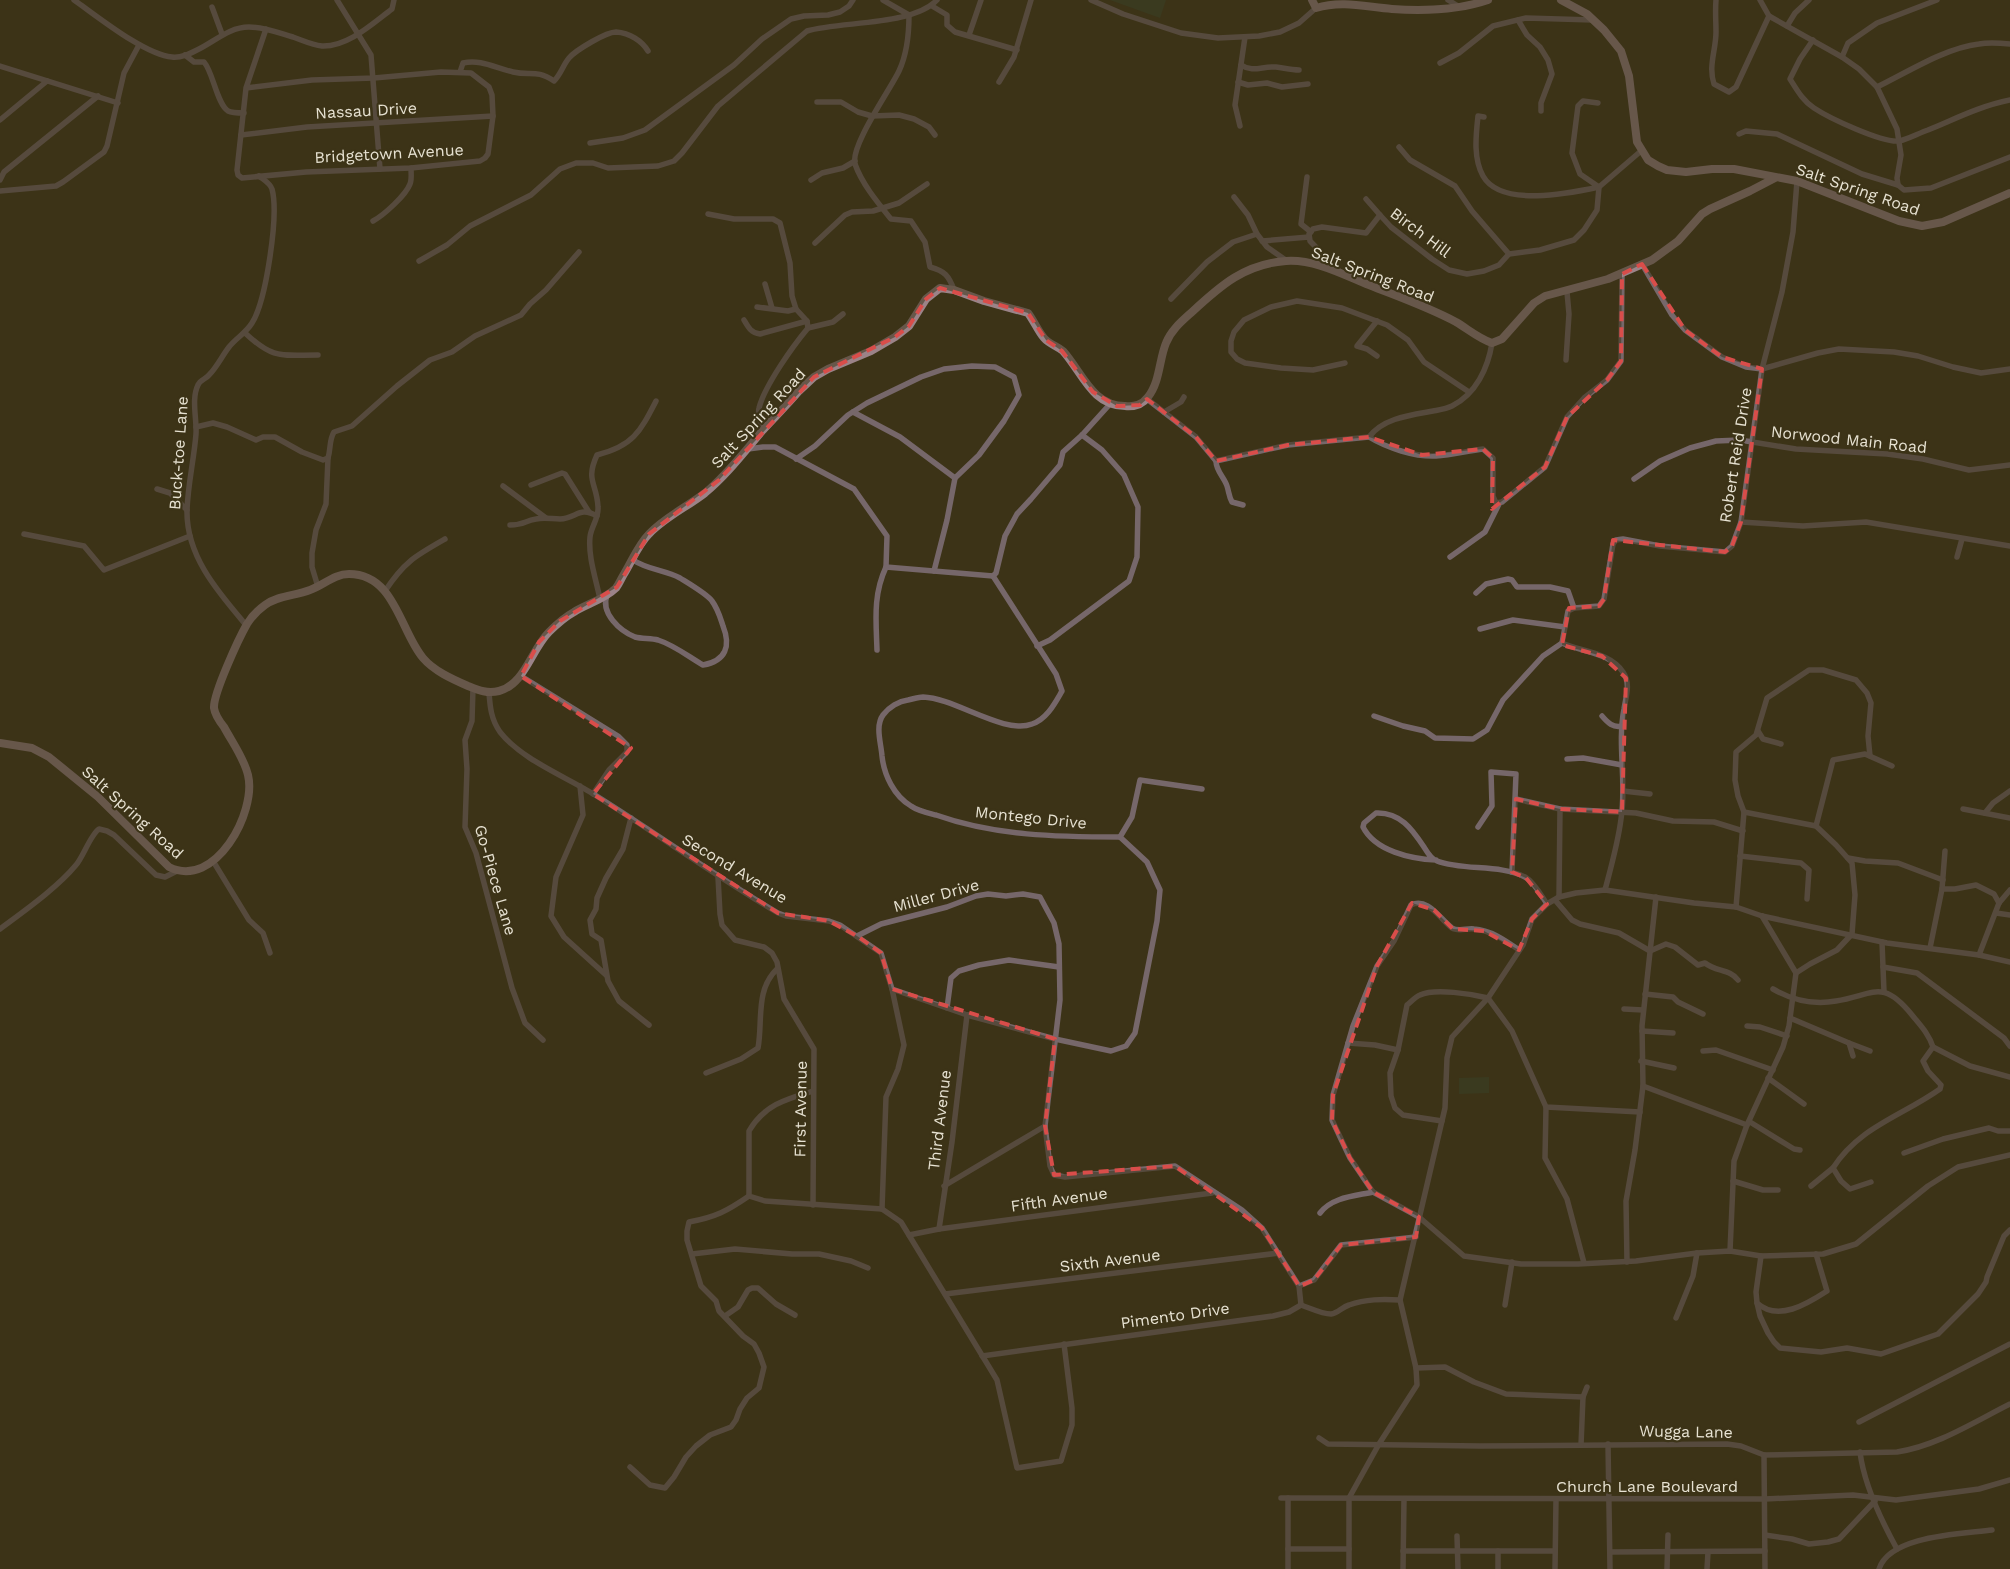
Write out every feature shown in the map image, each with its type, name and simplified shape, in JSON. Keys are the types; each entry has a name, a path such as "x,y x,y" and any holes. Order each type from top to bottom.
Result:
{"street":[{"path":"74,0 139,45 170,57 185,55 199,49 222,34 247,27 266,29 322,46 332,45 359,33 392,9 394,0"},
{"path":"337,0 371,55 378,124 380,169"},
{"path":"590,142 623,138 645,130 734,65 762,39 791,19 840,12 849,6 853,0"},
{"path":"883,0 909,15"},
{"path":"419,261 447,245 470,226 531,195 560,169 576,163 593,163 608,168 658,166 674,161 718,106 807,31 909,15 932,6 937,0"},
{"path":"969,35 981,0"},
{"path":"999,82 1017,50 1031,0"},
{"path":"1091,0 1123,14 1181,33 1218,38 1246,37 1280,32 1299,23 1316,8 1325,4 1342,2 1406,9 1439,9 1488,0"},
{"path":"1312,0 1316,8"},
{"path":"1448,0 1458,6"},
{"path":"1561,0 1587,14 1604,30 1621,51 1629,76 1637,142 1648,160 1675,172 1734,169 1775,178"},
{"path":"1716,0 1716,34 1712,52 1711,77 1714,84 1729,92 1736,87 1769,16"},
{"path":"1760,0 1769,16 1842,57 1859,69 1878,87 1897,129 1901,155 1897,178 1898,185"},
{"path":"1787,26 1795,13 1809,0"},
{"path":"1842,57 1848,43 1877,23 1937,0"},
{"path":"932,6 946,15 947,25 955,32 1017,50"},
{"path":"212,7 222,34"},
{"path":"909,15 907,47 899,71 872,116 856,154 855,161 866,183 891,219 911,221 925,242 930,267 940,269 949,275 954,290"},
{"path":"1440,63 1459,52 1493,26 1526,18 1593,20"},
{"path":"1518,20 1527,35 1540,47 1548,60 1552,74 1541,103 1542,111"},
{"path":"241,135 246,88 266,29"},
{"path":"460,72 462,63 472,61 495,65 514,72 538,72 554,81 569,58 591,43 615,32 626,34 642,42 648,51"},
{"path":"1240,126 1235,105 1246,37"},
{"path":"1813,40 1800,59 1790,79 1802,97 1814,108 1838,121 1884,139 1899,141 1966,112 2010,100"},
{"path":"1878,87 1925,63 1965,46 1980,43 2010,44"},
{"path":"0,191 56,186 99,156 107,146 126,66 139,45"},
{"path":"185,55 194,62 204,62 207,64 212,72 214,86 225,109 231,112 244,113"},
{"path":"1241,65 1249,70 1275,67 1299,70"},
{"path":"0,66 118,103"},
{"name":"Bridgetown Avenue","path":"241,135 237,170 238,175 242,178 306,172 411,168 480,161 485,158 488,154 493,116 492,94 489,87 471,73 312,80 246,88"},
{"path":"0,120 47,81"},
{"path":"1238,82 1248,85 1267,83 1282,87 1308,84"},
{"path":"0,180 4,172 98,96"},
{"path":"1598,103 1583,101 1578,106 1572,153 1580,174 1599,187"},
{"path":"817,102 841,102 858,112 872,116 898,115 914,119 929,127 935,135"},
{"name":"Nassau Drive","path":"241,135 307,127 493,116"},
{"path":"1484,116 1478,116 1476,134 1477,158 1483,177 1494,186 1507,192 1531,197 1599,187 1641,151"},
{"path":"1739,134 1746,131 1777,134 1862,174 1898,185 1904,190 1931,188 2010,157"},
{"path":"1399,147 1410,160 1455,186 1472,211 1508,254 1540,250 1574,240 1584,230 1597,210 1599,187"},
{"path":"811,180 822,173 843,168 855,161"},
{"path":"373,221 381,217 407,189 411,179 411,168"},
{"name":"Buck-toe Lane","path":"246,625 208,577 197,556 190,536 187,510 196,428 198,386 209,376 234,340 245,333 253,322 262,298 273,224 272,187 259,176"},
{"path":"1306,177 1301,224 1310,234 1310,241 1342,274"},
{"name":"Salt Spring Road","path":"1147,398 1153,390 1166,343 1172,332 1210,294 1227,281 1263,265 1287,261 1306,262 1342,274 1419,304 1492,343 1502,339 1534,303 1545,296 1567,292 1622,274 1642,264 1667,251 1702,214 1775,178 1797,181 1899,221 1922,226 1943,222 2010,193"},
{"name":"Robert Reid Drive","path":"1574,608 1599,606 1604,599 1613,544 1616,540 1623,538 1668,547 1725,552 1732,546 1741,522 1762,369 1782,292 1793,232 1797,181"},
{"path":"815,243 845,215 899,203 927,184"},
{"path":"1234,197 1248,216 1256,234 1267,248 1287,261"},
{"path":"1366,199 1380,215"},
{"path":"708,214 734,219 773,219 780,223 790,263 792,296 796,309 807,321 808,328"},
{"name":"Birch Hill","path":"1310,234 1313,229 1322,227 1366,233 1380,215 1404,239 1449,270 1466,274 1484,272 1498,265 1508,254"},
{"path":"1171,299 1207,262 1233,242 1256,234"},
{"path":"1262,241 1310,234"},
{"path":"318,587 312,567 312,553 316,530 326,504 328,458 331,449 330,439 334,432 352,426 430,360 452,352 475,336 520,315 546,290 579,252"},
{"path":"1642,264 1672,315 1685,330 1722,357 1746,367 1762,369 1818,352 1839,349 1894,352 1918,356 1953,367 1981,373 2010,369"},
{"path":"1450,557 1485,532 1499,504 1544,467 1567,418 1584,398 1607,380 1621,361 1622,274"},
{"path":"765,284 772,308"},
{"name":"Salt Spring Road","path":"0,743 32,748 50,757 98,797 169,867 177,871 203,867 226,849 238,827 250,788 248,773 214,710 215,696 246,625 255,612 280,597 318,587 332,578 347,574 362,575 385,591 396,606 412,643 432,667 473,688 489,692 500,691 521,676 539,642 550,630 574,612 603,597 617,587 648,534 704,493 748,449 763,430 814,377 828,369 872,351 895,337 909,326 926,298 940,288 954,290 984,301 1028,313 1041,334 1046,340 1062,351 1087,386 1110,404"},
{"path":"1566,360 1569,314 1567,292"},
{"path":"1345,363 1314,370 1244,363 1231,352 1231,341 1234,332 1244,320 1271,307 1297,301 1342,308 1387,325 1408,340 1424,362 1469,392"},
{"path":"757,308 788,311 796,309"},
{"path":"763,430 758,408 770,383 794,345 808,328 833,322 842,314"},
{"path":"744,320 749,329 755,334 807,321"},
{"path":"1377,321 1357,346 1367,349 1377,356"},
{"path":"245,333 258,346 270,353 277,355 318,355"},
{"path":"1370,437 1376,428 1397,419 1451,407 1469,392 1483,375 1492,343"},
{"path":"796,460 853,412 903,385 944,369 972,366 995,368 1014,377 1019,395 1004,421 979,455 955,478 934,571"},
{"path":"1164,412 1181,402 1184,397"},
{"path":"993,576 996,572 1005,536 1017,514 1060,465 1063,452 1082,435 1110,404 1140,405 1147,398 1196,437 1216,461 1216,466 1228,487 1229,497 1232,502 1243,505"},
{"path":"633,560 643,566 679,578 711,599 720,612 727,633 728,647 722,655 711,664 702,666 658,640 636,637 618,627 607,610 603,597 591,550 590,536 598,509 596,495 592,486 591,467 597,455 609,452 632,441 644,424 656,401"},
{"path":"853,412 900,437 955,478"},
{"path":"196,428 213,423 256,440 263,437 275,437 289,446 323,460 328,458"},
{"path":"993,576 1037,646 1050,640 1129,581 1137,557 1138,507 1124,475 1102,450 1082,435"},
{"path":"1216,461 1288,445 1370,437 1379,443 1422,455 1434,456 1483,449 1493,458 1493,496 1496,503 1499,504"},
{"name":"Norwood Main Road","path":"1634,479 1660,461 1690,448 1716,441 1740,440 1796,449 1887,454 1923,459 1969,470 2010,465"},
{"path":"748,449 763,446 775,447 796,460 854,489 887,536 886,567 878,584 876,611 877,650"},
{"path":"532,485 562,473 565,474 589,512"},
{"path":"503,486 546,518"},
{"path":"157,489 170,493 187,510"},
{"path":"510,525 522,525 537,518 561,519 581,511 597,516"},
{"path":"1741,522 1803,526 1866,522 2010,546"},
{"path":"24,534 84,546 104,570 190,536"},
{"path":"385,591 398,572 411,559 444,539"},
{"path":"1957,557 1962,539"},
{"path":"886,567 993,576"},
{"path":"1374,716 1425,731 1435,738 1473,739 1487,730 1504,700 1543,656 1562,643 1568,611 1574,608 1568,591 1556,588 1517,586 1512,580 1508,579 1486,584 1476,593"},
{"path":"1480,630 1513,620 1565,627"},
{"path":"1562,643 1570,647 1591,651 1622,670 1628,688 1622,726 1622,812 1605,890"},
{"name":"Montego Drive","path":"1037,646 1056,674 1062,691 1051,711 1033,724 1018,726 991,719 940,700 923,697 900,701 884,714 879,724 883,767 896,794 912,807 945,818 976,827 1008,832 1064,837 1120,837"},
{"path":"1736,907 1744,812 1735,780 1736,752 1752,740 1758,731 1767,698 1809,670 1823,670 1856,680 1867,693 1871,703 1868,736 1870,756"},
{"path":"521,676 618,736 627,745 627,752 609,770 593,794"},
{"name":"Go-Piece Lane","path":"473,688 472,721 465,740 465,827 476,853 512,988 524,1023 543,1040"},
{"name":"Second Avenue","path":"489,692 490,714 499,731 511,743 542,764 593,794 718,877 778,913 786,916 829,921 840,925 881,953 892,989 904,1045 898,1069 886,1097 882,1209"},
{"path":"1602,716 1609,724 1617,727 1622,726"},
{"path":"1758,731 1763,740 1781,744"},
{"path":"1816,826 1832,762 1837,758 1865,754 1892,766"},
{"path":"1567,759 1583,758 1622,765"},
{"path":"1478,827 1492,806 1492,772 1516,774 1512,872"},
{"path":"892,989 967,1015 1056,1039 1110,1051 1126,1046 1136,1033 1157,921 1160,890 1147,862 1120,837 1132,817 1140,780 1202,789"},
{"path":"580,786 583,815 556,877 552,916 564,937 606,975"},
{"path":"1623,791 1650,794"},
{"path":"1985,813 1993,803 2010,791"},
{"path":"1516,799 1560,809 1636,813 1673,821 1714,822 1743,831"},
{"path":"1560,809 1557,898 1572,920 1580,924 1619,933 1650,951"},
{"path":"1963,809 2010,818"},
{"path":"1744,812 1775,816 1816,826 1852,863 1855,895 1852,934 1837,950 1796,973"},
{"path":"1436,860 1410,827 1393,814 1376,813 1364,823 1365,831 1380,845 1405,856 1420,860 1436,860 1474,868 1512,872 1526,878 1539,892 1546,904"},
{"path":"631,818 622,849 606,878 597,898 596,909 590,920 592,934 601,940 608,981 619,1000 649,1025"},
{"path":"0,929 35,902 76,865 90,844 95,831 99,829 114,835 156,875 164,877 177,871"},
{"path":"1930,948 1942,889 1945,851"},
{"path":"1740,856 1802,863 1809,870 1807,900"},
{"path":"1848,858 1898,863 1942,880"},
{"path":"213,861 249,920 263,934 270,952"},
{"name":"First Avenue","path":"718,877 722,925 735,940 768,949 777,962 784,999 814,1049 813,1205"},
{"path":"1942,889 1955,890 1976,884 1994,894 1999,903"},
{"path":"1349,1569 1349,1498 1379,1444 1417,1385 1416,1368 1400,1300 1445,1108 1447,1058 1452,1037 1488,998 1519,950 1532,919 1546,904 1557,898 1576,893 1605,890 1736,907 1762,916 1882,942 1979,955 2010,962"},
{"path":"1979,955 1999,903 2010,890"},
{"name":"Miller Drive","path":"857,936 881,924 947,907 976,896 1023,894 1040,897 1054,923 1059,944 1059,967"},
{"path":"1627,1262 1626,1201 1643,1086 1643,1010 1656,897"},
{"path":"1519,950 1497,936 1484,931 1453,929 1434,910 1423,904 1411,905 1394,940 1377,966 1348,1043 1333,1095 1332,1120 1350,1158 1373,1192 1419,1217 1464,1256 1512,1262 1584,1263 1627,1262 1696,1252 1730,1251 1762,1256 1823,1254 1856,1244 1928,1186 1958,1167 2010,1155"},
{"path":"1996,914 2010,915"},
{"path":"1730,1251 1734,1161 1787,1036 1796,973 1762,916"},
{"path":"1882,942 1884,992"},
{"path":"1650,951 1666,944 1675,947 1698,965 1705,964 1711,968 1734,974 1738,980"},
{"path":"947,1008 951,978 959,970 1009,960 1059,967 1060,1000 1045,1126 1050,1166 1054,1175 1066,1177 1175,1166 1212,1193 1242,1210 1262,1228 1299,1286 1301,1305 1329,1314 1357,1302 1376,1299 1400,1300"},
{"path":"1883,967 1917,973 2004,1038 2010,1046"},
{"path":"706,1073 741,1059 758,1048 760,1011 765,986 770,976 778,969"},
{"path":"1773,989 1792,999 1813,1002 1836,1001 1864,993 1884,992 1890,994 1903,1004 1930,1037 1933,1047 1970,1066 2010,1077"},
{"path":"1442,1121 1403,1115 1395,1108 1391,1096 1390,1073 1398,1050 1407,1005 1420,995 1438,992 1466,993 1488,998 1512,1031 1546,1107 1545,1158 1567,1199 1584,1263"},
{"path":"1645,994 1673,997 1678,1002 1703,1014"},
{"path":"1624,1009 1643,1010"},
{"name":"Third Avenue","path":"938,1229 952,1142 967,1015"},
{"path":"1790,1018 1870,1051"},
{"path":"1747,1026 1760,1027 1787,1036"},
{"path":"1642,1031 1674,1033"},
{"path":"1348,1043 1375,1045 1398,1050"},
{"path":"1849,1043 1853,1056"},
{"path":"1811,1186 1833,1168 1856,1141 1869,1130 1940,1089 1942,1085 1928,1071 1923,1061 1933,1047"},
{"path":"1703,1051 1716,1050 1773,1070"},
{"path":"1642,1061 1674,1068"},
{"path":"1768,1078 1804,1104"},
{"path":"1643,1086 1749,1123 1794,1149 1800,1150"},
{"path":"749,1196 749,1131 755,1122 780,1101 813,1091"},
{"path":"1546,1107 1640,1112"},
{"path":"944,1186 1045,1126"},
{"path":"1904,1153 1943,1139 1989,1128 1998,1132 2010,1131"},
{"path":"1833,1168 1841,1181 1850,1189 1871,1182"},
{"path":"1733,1181 1763,1190 1778,1190"},
{"path":"1320,1213 1328,1205 1340,1199 1373,1192"},
{"name":"Fifth Avenue","path":"909,1235 938,1229 1212,1193"},
{"path":"749,1196 764,1201 882,1209 901,1222 997,1380 1017,1468 1061,1461 1072,1424 1072,1408 1064,1344"},
{"path":"630,1467 650,1485 665,1488 686,1457 696,1446 710,1435 731,1428 747,1398 759,1388 764,1367 760,1353 754,1344 743,1336 719,1311 716,1301 701,1286 687,1240 690,1222 722,1213 749,1196"},
{"path":"1762,1256 1756,1292 1757,1303 1760,1316 1768,1333 1780,1348 1821,1352 1847,1348 1882,1354 1938,1334 1978,1294 1986,1282 2004,1236 2010,1230"},
{"path":"1299,1286 1314,1280 1341,1245 1416,1237"},
{"path":"692,1254 735,1248 792,1254 818,1254 850,1261 868,1268"},
{"path":"1676,1318 1692,1276 1696,1252"},
{"name":"Sixth Avenue","path":"945,1294 1278,1253"},
{"path":"1757,1303 1764,1309 1787,1310 1806,1305 1827,1291 1816,1254"},
{"path":"1505,1305 1512,1262"},
{"path":"725,1316 738,1306 748,1290 752,1288 758,1288 776,1304 795,1314"},
{"name":"Pimento Drive","path":"982,1356 1273,1316 1289,1312 1301,1305"},
{"path":"1860,1422 2010,1344"},
{"path":"1416,1368 1445,1367 1474,1382 1506,1394 1583,1397"},
{"path":"1581,1445 1583,1397 1588,1387"},
{"name":"Wugga Lane","path":"1319,1438 1328,1444 1727,1444 1741,1446 1764,1455 1897,1452 1914,1449 2010,1404"},
{"path":"1608,1444 1610,1569"},
{"path":"1860,1452 1864,1472 1881,1519 1897,1549"},
{"path":"1764,1455 1765,1569"},
{"name":"Church Lane Boulevard","path":"1280,1498 1765,1499 1854,1495 1874,1499 1896,1500 1979,1489 2010,1480"},
{"path":"1288,1498 1288,1569"},
{"path":"1402,1569 1404,1499"},
{"path":"1765,1535 1809,1544 1839,1539 1874,1499"},
{"path":"1555,1569 1556,1500"},
{"path":"1879,1569 1886,1557 1897,1549 1930,1538 1992,1530"},
{"path":"1667,1569 1668,1535"},
{"path":"1457,1536 1458,1569"},
{"path":"1288,1549 1349,1549"},
{"path":"1498,1551 1498,1569"},
{"path":"1403,1552 1555,1551"},
{"path":"1610,1552 1765,1551"},
{"path":"1708,1552 1708,1569"}],"highlighted area":[{"path":"1642,264 1685,330 1722,357 1762,369 1741,522 1732,546 1725,552 1613,540 1604,599 1599,606 1569,608 1562,645 1602,656 1626,678 1622,812 1560,809 1516,799 1512,872 1526,878 1547,904 1532,919 1519,950 1484,931 1453,929 1434,910 1412,903 1377,966 1333,1095 1332,1120 1350,1158 1373,1192 1419,1217 1416,1237 1341,1245 1314,1280 1305,1284 1299,1286 1262,1228 1175,1166 1054,1175 1045,1126 1055,1039 892,989 881,953 857,936 829,921 778,913 593,794 631,748 521,676 539,642 560,621 617,587 649,534 719,480 814,377 895,337 909,326 926,299 940,288 1028,313 1046,340 1062,351 1093,392 1117,406 1140,405 1147,399 1196,437 1216,461 1288,445 1369,437 1422,455 1483,449 1493,458 1492,509 1545,467 1567,417 1607,380 1621,361 1622,274"}],"green space":[{"path":"1110,0 1166,0 1160,18"},
{"path":"1489,1077 1489,1093 1459,1094 1459,1078"}]}
